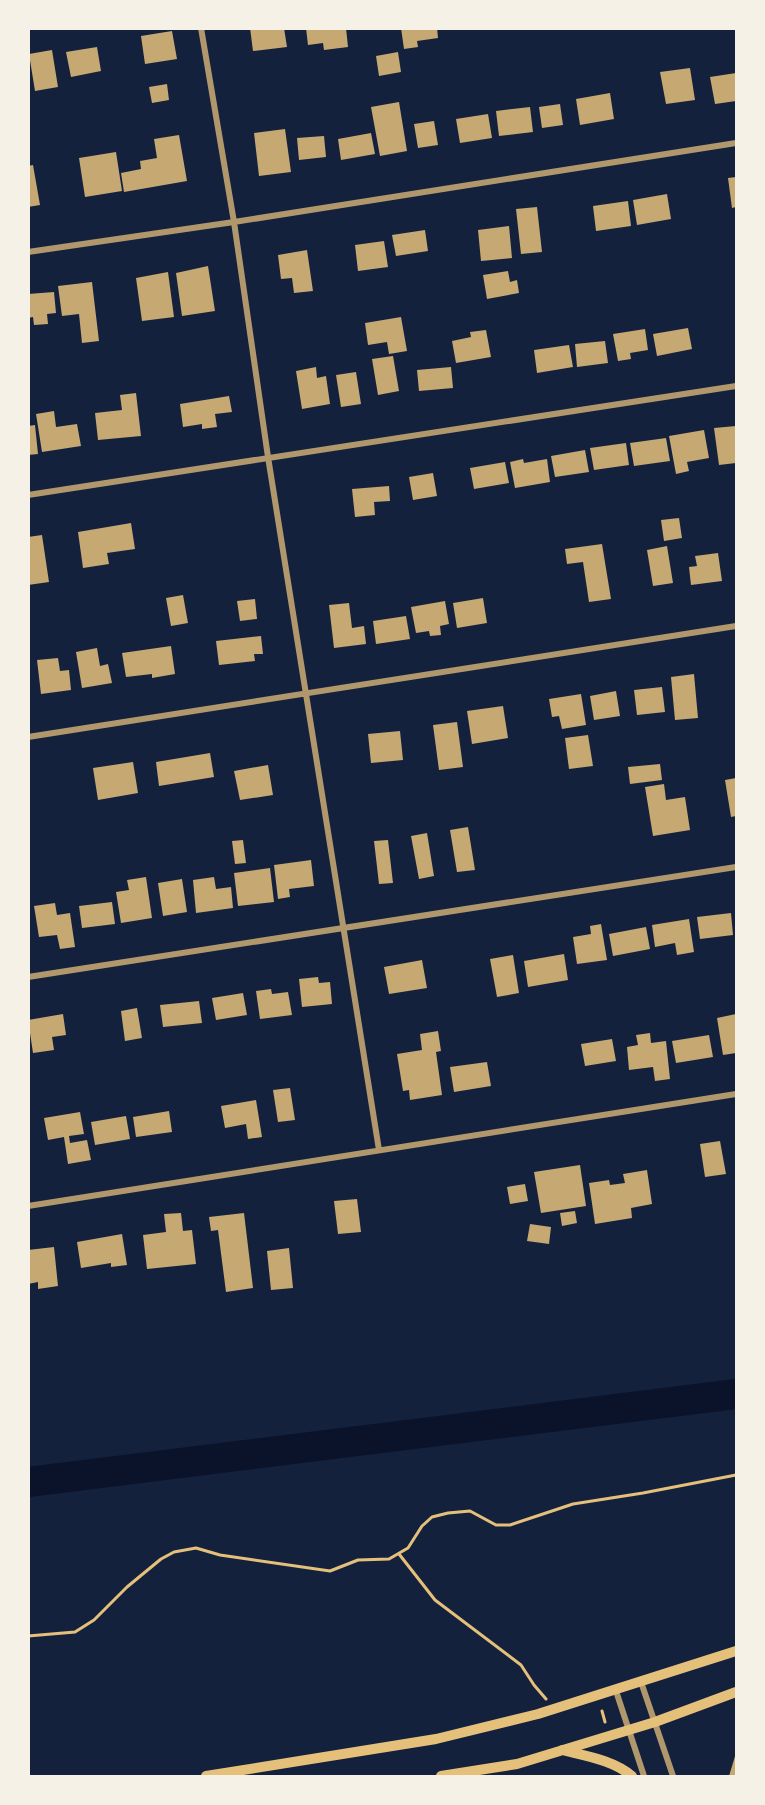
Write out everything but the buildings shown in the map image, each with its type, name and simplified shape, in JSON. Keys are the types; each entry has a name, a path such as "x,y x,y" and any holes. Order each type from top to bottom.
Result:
{"main road":[{"path":"206,1776 436,1739 555,1709 736,1651"},
{"path":"441,1776 517,1764 655,1722 736,1692"},
{"path":"562,1750 611,1763 632,1776"}],"street":[{"path":"201,28 234,222 305,693 380,1150"},
{"path":"28,252 736,143"},
{"path":"28,495 736,386"},
{"path":"28,737 736,626"},
{"path":"28,977 736,867"},
{"path":"28,1206 736,1094"},
{"path":"641,1682 673,1776"},
{"path":"616,1691 644,1776"}],"path":[{"path":"28,1636 75,1632 94,1620 161,1559 174,1552 196,1548 220,1555 330,1571 358,1560 390,1559 408,1548 422,1526 432,1517 448,1513 470,1511 496,1525 510,1525 573,1504 643,1494 736,1475"},
{"path":"399,1554 435,1600 521,1665 534,1685 555,1709"},
{"path":"602,1711 605,1722"}],"waterway":[{"path":"28,1482 736,1394"}]}
